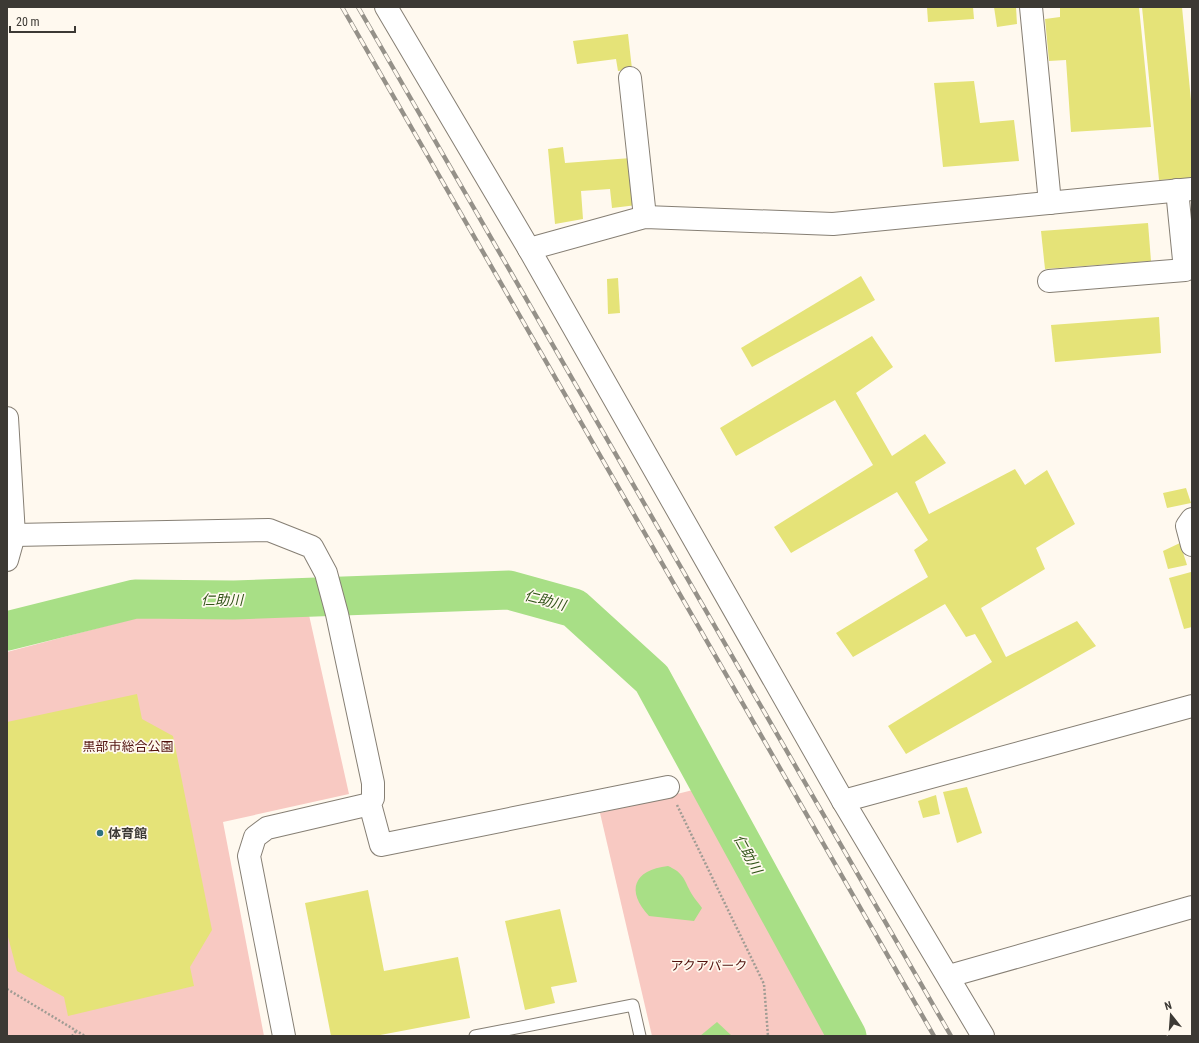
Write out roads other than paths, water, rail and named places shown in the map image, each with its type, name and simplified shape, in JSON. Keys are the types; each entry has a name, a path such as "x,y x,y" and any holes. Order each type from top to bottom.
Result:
{"street":[{"path":"386,7 529,249 843,801 949,976 983,1036"},
{"path":"1031,7 1050,203"},
{"path":"630,78 645,217"},
{"path":"529,249 645,217 833,224 1184,190 1189,270 1049,281"},
{"path":"7,418 10,536 7,560"},
{"path":"1192,519 1187,526 1192,545"},
{"path":"10,536 270,530 312,547 326,573 337,614 374,783 373,798 370,804 381,845 668,786"},
{"path":"843,801 1192,706"},
{"path":"284,1036 249,856 256,838 266,828 370,804"},
{"path":"949,976 1192,907"}],"lane":[{"path":"475,1036 633,1005 640,1036"}],"waterway":[{"name":"仁助川","path":"7,631 135,599 234,600 509,590 574,608 652,679 847,1036"}],"railway":[{"path":"342,7 934,1036"},
{"path":"358,7 951,1036"}],"place":[{"name":"体育館","path":"100,833"}],"park label":[{"name":"黒部市総合公園","path":"128,746"},
{"name":"アクアパーク","path":"709,965"}]}
